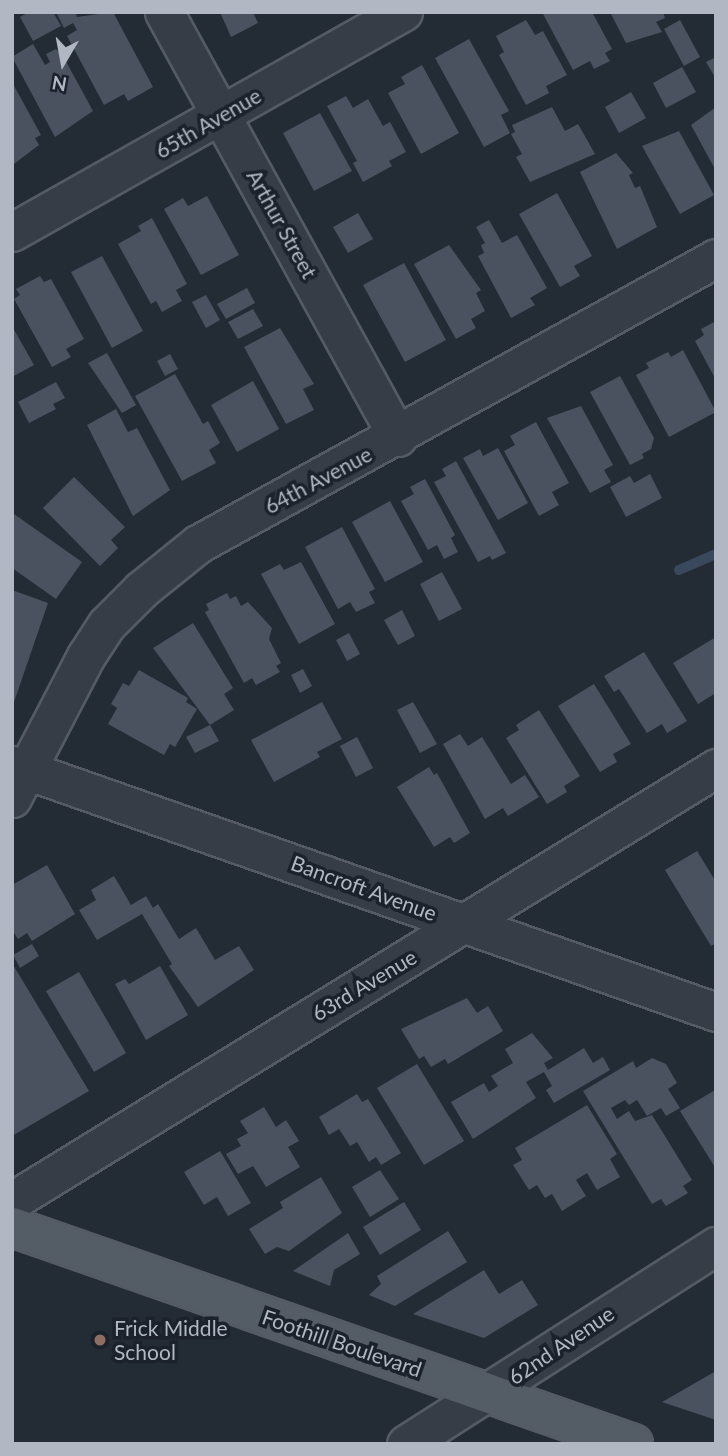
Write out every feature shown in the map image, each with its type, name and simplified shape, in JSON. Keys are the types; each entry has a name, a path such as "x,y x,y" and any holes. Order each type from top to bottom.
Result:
{"main road":[{"name":"Foothill Boulevard","path":"12,1227 633,1444"}],"street":[{"name":"Arthur Street","path":"164,12 398,437"},
{"name":"65th Avenue","path":"12,232 403,12"},
{"name":"64th Avenue","path":"17,778 107,624 142,589 198,544 398,437 716,258"},
{"name":"63rd Avenue","path":"12,1200 716,768"},
{"name":"Bancroft Avenue","path":"17,778 463,924 716,1012"},
{"name":"62nd Avenue","path":"406,1444 489,1394 716,1246"}],"building":[{"path":"29,12 53,12 61,26 33,41 20,17"},
{"path":"56,12 75,12 77,17 113,12 153,87 128,101 124,94 104,105 67,36 77,30 73,23 64,28"},
{"path":"220,12 253,12 258,23 231,37"},
{"path":"542,12 592,12 612,49 605,53 610,61 594,69 590,61 573,70"},
{"path":"610,12 663,12 665,18 656,22 662,32 626,43"},
{"path":"526,20 535,35 543,31 567,75 546,86 549,93 526,105 499,55 504,52 496,36"},
{"path":"680,20 700,57 684,66 664,29"},
{"path":"469,39 509,111 501,115 510,133 484,147 435,58"},
{"path":"33,44 45,65 50,62 46,54 56,49 63,56 93,111 55,137 12,57"},
{"path":"716,57 716,79 706,62"},
{"path":"422,65 459,133 421,154 388,93 405,84 401,77"},
{"path":"682,67 696,92 666,108 653,83"},
{"path":"12,82 41,135 35,138 39,145 14,164"},
{"path":"631,92 646,118 619,133 605,107"},
{"path":"346,96 353,108 368,99 383,126 390,122 406,152 389,161 392,166 363,182 353,163 357,161 327,106"},
{"path":"552,107 565,131 578,124 595,154 530,182 516,157 522,154 511,134 515,132 512,125"},
{"path":"716,107 716,171 691,125"},
{"path":"320,113 352,171 314,191 283,133"},
{"path":"679,131 714,195 680,214 642,146"},
{"path":"616,153 633,173 629,175 635,188 640,186 657,227 617,249 580,172"},
{"path":"557,193 592,256 574,266 580,276 560,287 519,214"},
{"path":"207,196 239,255 201,275 164,209 183,198 188,206"},
{"path":"358,213 373,239 348,253 333,227"},
{"path":"152,218 187,284 176,290 182,301 162,312 156,301 151,304 118,244 141,231 138,226"},
{"path":"489,220 502,243 517,235 547,288 530,298 535,305 511,318 478,256 484,253 481,245 485,243 476,227"},
{"path":"449,245 481,290 476,293 485,311 471,319 476,328 456,339 414,264"},
{"path":"102,256 143,331 112,348 71,272"},
{"path":"404,263 446,340 405,362 363,285"},
{"path":"40,276 44,282 51,279 84,339 66,349 71,357 52,367 14,299 20,295 16,289"},
{"path":"247,288 255,303 226,319 217,304"},
{"path":"206,295 220,320 206,328 192,302"},
{"path":"253,309 263,326 238,339 228,322"},
{"path":"716,321 716,380 695,341 704,335 701,329"},
{"path":"12,326 34,365 12,377"},
{"path":"280,328 314,384 303,389 314,410 286,424 244,347"},
{"path":"683,350 716,412 669,437 636,375 649,368 646,363 668,352 671,357"},
{"path":"107,353 136,405 122,413 88,363"},
{"path":"170,354 178,369 165,376 157,361"},
{"path":"175,374 203,424 208,421 220,443 209,450 216,463 182,481 135,396"},
{"path":"620,376 654,438 651,449 642,454 644,458 630,465 590,392"},
{"path":"253,381 279,429 237,452 211,405"},
{"path":"56,382 65,398 53,404 56,409 29,423 18,402"},
{"path":"581,406 613,465 604,470 611,482 590,493 547,418"},
{"path":"116,409 128,432 137,428 170,490 133,516 87,425"},
{"path":"536,422 569,483 552,492 559,505 539,516 504,451 515,445 510,436"},
{"path":"498,448 528,503 498,520 463,458 480,449 483,456"},
{"path":"456,461 506,553 492,560 490,556 478,562 434,482 446,476 442,469"},
{"path":"650,474 662,498 626,517 610,487 630,476 634,483"},
{"path":"74,477 125,527 111,540 118,548 100,566 43,508"},
{"path":"425,479 455,535 451,538 458,552 444,559 437,545 428,550 401,501 414,494 410,487"},
{"path":"390,501 423,562 385,582 352,522"},
{"path":"14,514 82,562 56,599 12,568"},
{"path":"342,527 375,589 369,592 375,603 356,612 350,602 338,609 305,547"},
{"path":"301,562 335,624 299,644 261,574 280,564 284,570"},
{"path":"442,572 462,609 439,621 420,584"},
{"path":"12,590 48,603 13,705 12,705"},
{"path":"227,593 230,599 236,596 241,606 248,602 272,628 269,639 281,663 276,666 280,672 256,685 252,678 244,683 205,612 209,610 206,604"},
{"path":"402,610 415,636 398,645 384,620"},
{"path":"193,623 233,688 224,694 234,710 210,725 153,648"},
{"path":"349,633 360,654 347,661 336,640"},
{"path":"716,637 716,693 698,704 673,663"},
{"path":"644,652 687,721 667,733 662,724 647,733 619,689 614,692 604,676"},
{"path":"303,669 312,686 300,693 291,675"},
{"path":"139,670 188,698 186,702 197,709 175,747 170,744 164,755 108,724 117,708 111,704 123,683 129,686"},
{"path":"594,684 631,744 613,754 617,762 600,772 558,706"},
{"path":"322,702 342,739 317,752 320,757 274,782 251,740"},
{"path":"413,702 437,744 420,753 397,710"},
{"path":"539,710 580,776 564,786 567,792 547,804 506,738 519,730 516,725"},
{"path":"210,725 219,741 195,753 186,737"},
{"path":"460,734 468,746 482,737 511,784 525,775 539,797 508,816 503,808 485,819 443,744"},
{"path":"357,737 373,768 356,777 340,746"},
{"path":"429,767 434,775 437,773 470,833 454,843 450,837 434,847 397,787"},
{"path":"697,851 716,882 716,943 711,946 665,870"},
{"path":"47,865 75,914 32,941 27,933 18,939 12,930 12,885"},
{"path":"114,876 131,905 146,896 153,908 158,904 179,939 196,928 215,960 239,946 254,970 198,1007 169,966 172,964 142,914 97,940 79,910 96,900 91,890"},
{"path":"32,944 39,956 20,968 13,955"},
{"path":"12,963 89,1091 12,1136"},
{"path":"160,966 188,1015 146,1040 115,984 125,979 129,984"},
{"path":"79,972 126,1053 94,1072 46,991"},
{"path":"467,998 477,1013 488,1006 503,1031 448,1064 445,1059 431,1067 424,1056 419,1059 401,1029"},
{"path":"532,1033 553,1058 544,1063 548,1070 584,1048 593,1063 603,1057 610,1070 554,1103 546,1090 552,1086 544,1072 526,1082 536,1098 473,1139 451,1102 484,1083 489,1092 498,1086 491,1076 513,1063 505,1049"},
{"path":"652,1058 666,1064 677,1083 668,1089 680,1108 666,1116 661,1108 647,1116 637,1100 629,1105 625,1100 611,1108 617,1119 629,1111 635,1121 652,1115 692,1180 683,1186 688,1193 666,1206 661,1199 652,1204 583,1091 633,1061 636,1068"},
{"path":"417,1064 464,1141 424,1165 377,1088"},
{"path":"715,1090 716,1092 716,1169 680,1111"},
{"path":"357,1094 362,1102 368,1099 401,1153 381,1165 376,1157 369,1162 357,1142 350,1146 339,1129 329,1135 319,1117"},
{"path":"587,1105 617,1154 610,1159 620,1177 597,1190 587,1173 576,1180 586,1196 562,1211 552,1194 545,1198 537,1185 529,1190 513,1165 522,1160 515,1148"},
{"path":"264,1107 276,1127 286,1120 299,1141 288,1147 300,1167 266,1187 253,1166 238,1174 226,1154 241,1146 237,1139 248,1133 240,1121"},
{"path":"220,1151 251,1203 228,1216 217,1197 204,1205 184,1172"},
{"path":"380,1170 399,1199 370,1217 352,1187"},
{"path":"321,1177 342,1213 289,1251 277,1247 265,1254 249,1229 283,1208 280,1202"},
{"path":"404,1202 421,1230 380,1255 363,1227"},
{"path":"448,1231 467,1262 395,1306 369,1295 381,1284 377,1276"},
{"path":"348,1233 360,1254 334,1270 330,1286 293,1271"},
{"path":"484,1270 499,1294 522,1280 538,1305 484,1338 413,1314"},
{"path":"716,1371 716,1420 662,1402"}],"waterway":[{"path":"679,570 716,554"}],"place":[{"name":"Frick Middle School","path":"100,1340"}]}
